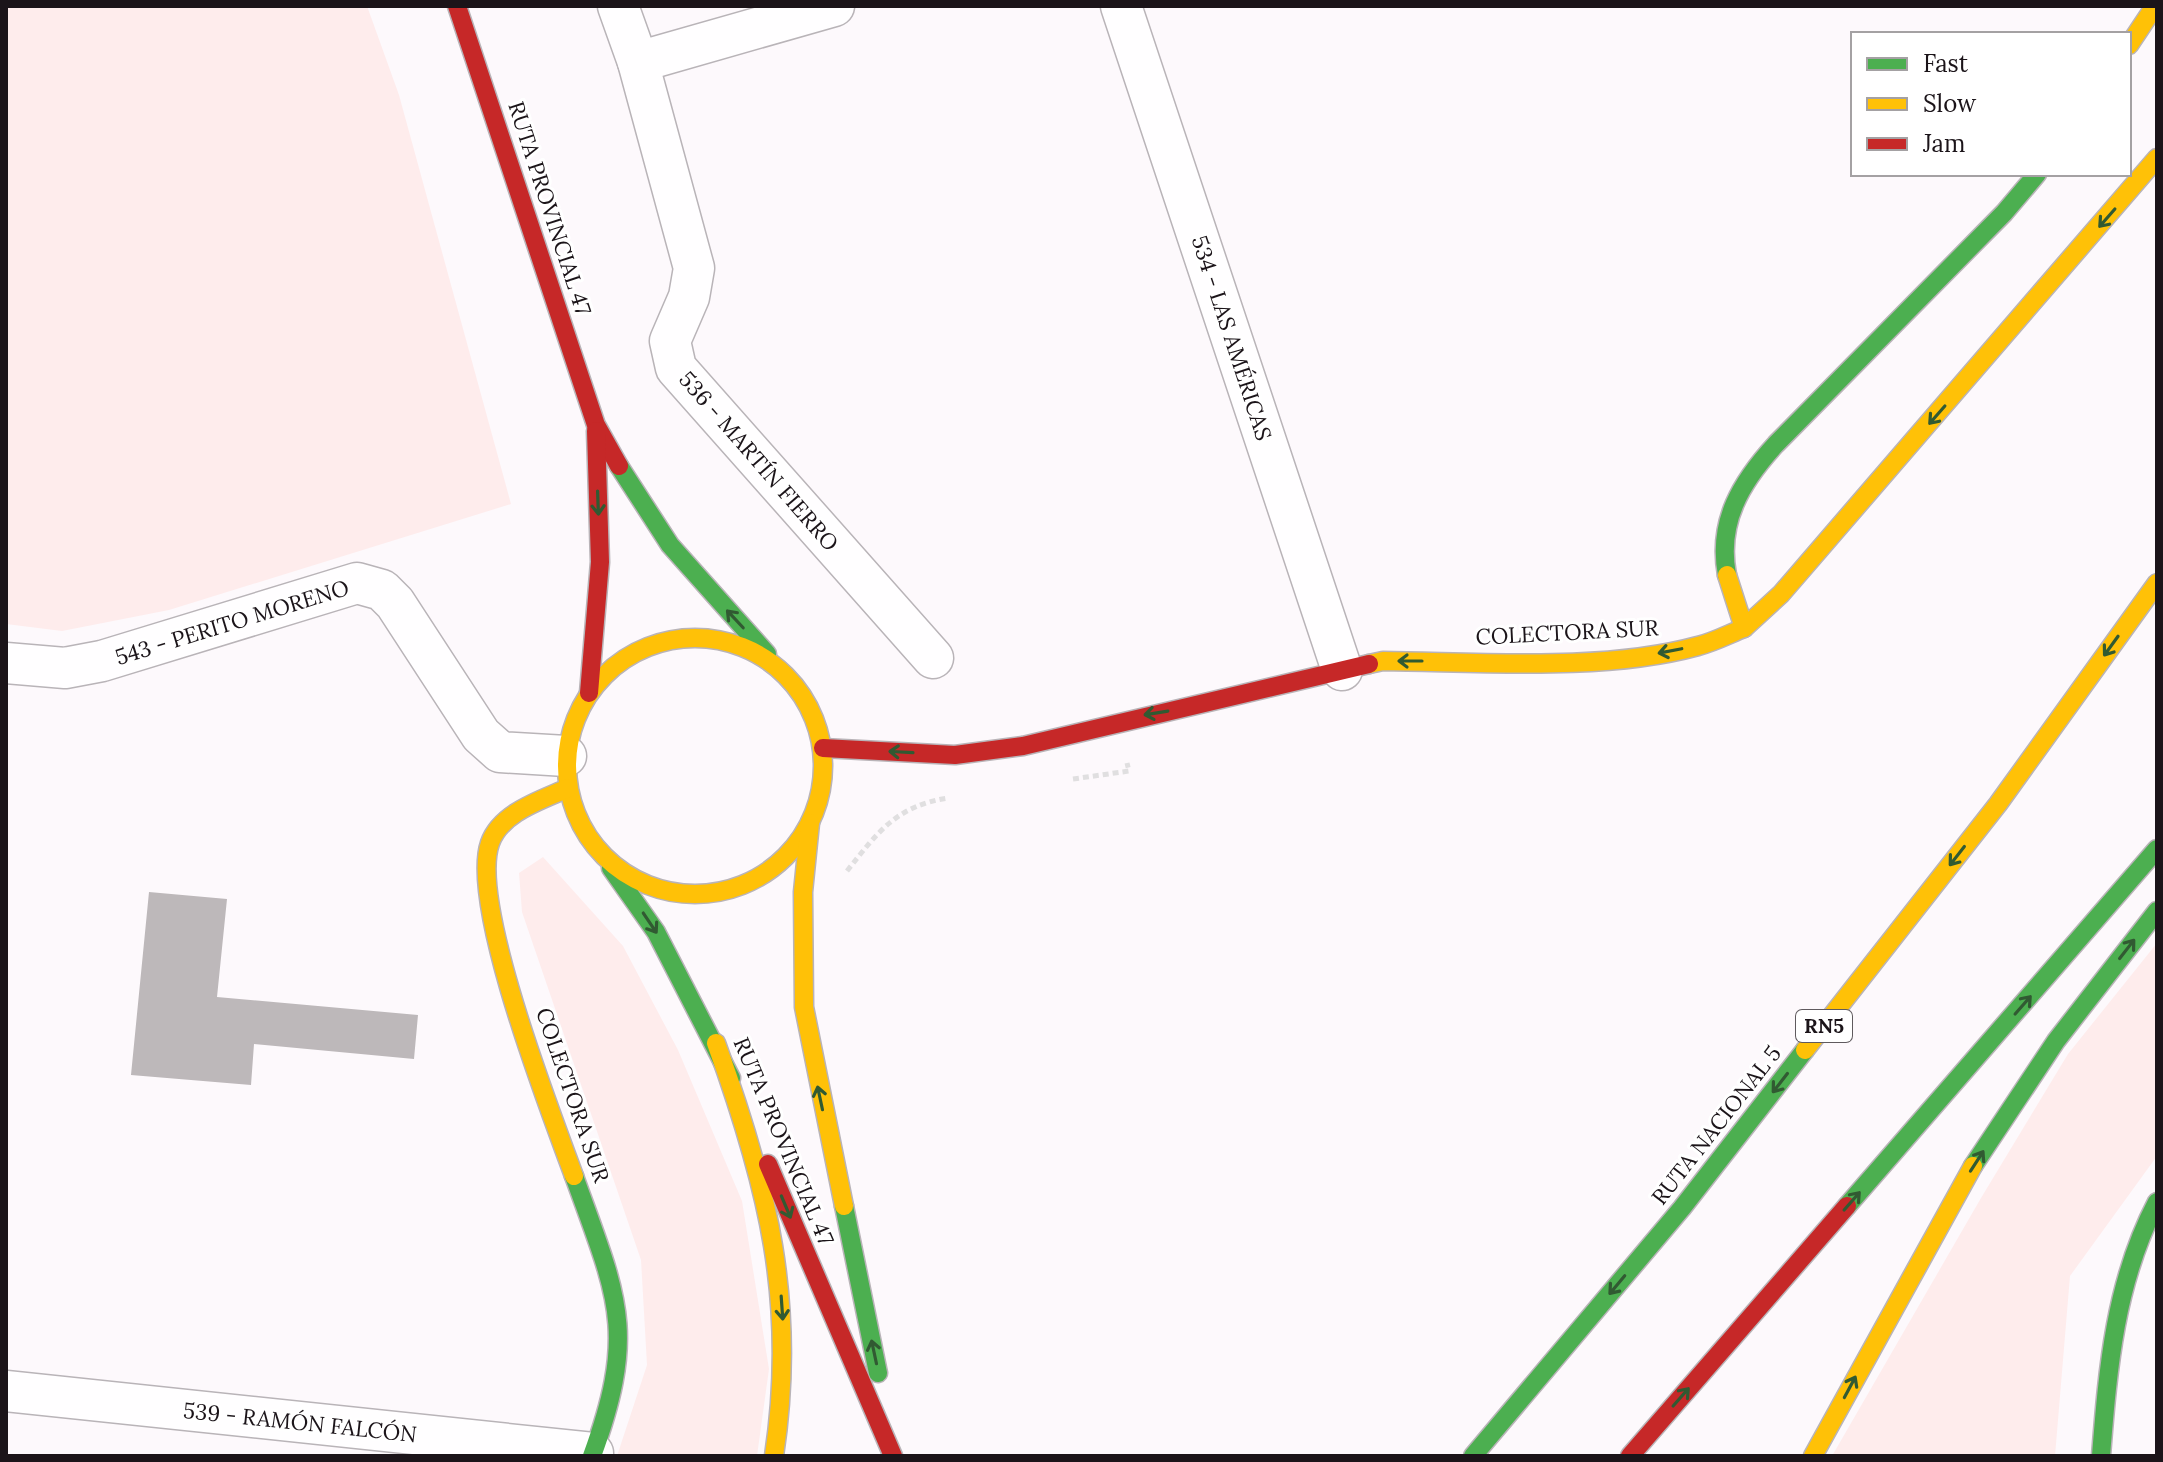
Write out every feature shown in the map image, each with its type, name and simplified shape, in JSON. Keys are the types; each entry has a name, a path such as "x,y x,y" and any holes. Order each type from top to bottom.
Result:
{"main road":[{"name":"RUTA PROVINCIAL 47","path":"457,6 485,82 535,249 596,425 634,493 670,545 788,677"},
{"path":"2131,42 2155,6"},
{"path":"2035,176 2004,213 1747,479 1731,509 1725,535 1726,573 1744,628 1781,594 2157,158"},
{"name":"RUTA PROVINCIAL 47","path":"589,693 600,562 596,425"},
{"name":"RUTA NACIONAL 5","path":"1473,1456 1691,1196 1998,804 2157,583"},
{"name":"COLECTORA SUR","path":"823,748 955,755 1023,746 1116,722 1221,702 1383,661 1553,662 1649,655 1699,646 1744,628"},
{"path":"685,638 734,645 758,654 788,677 811,709 823,748 824,773 810,823 787,856 754,880 717,893 676,893 638,882 605,859 581,826 567,772 573,723 589,693 615,666 648,646 685,638"},
{"name":"COLECTORA SUR","path":"567,772 508,817 491,841 483,863 489,910 508,982 614,1285 621,1323 619,1377 593,1455"},
{"name":"RUTA PROVINCIAL 47","path":"810,823 803,892 805,1020 894,1456"},
{"path":"1630,1456 2157,849"},
{"name":"RUTA PROVINCIAL 47","path":"605,859 656,932 716,1043 894,1456"},
{"path":"1813,1456 1961,1185 2056,1041 2157,911"},
{"path":"716,1043 750,1142 779,1261 785,1361 774,1456"},
{"path":"2101,1456 2110,1335 2120,1289 2136,1237 2157,1202"}],"street":[{"name":"536 - MARTÍN FIERRO","path":"618,6 638,62 694,268 689,297 670,341 676,368 933,658"},
{"path":"638,62 834,6"},
{"name":"534 - LAS AMÉRICAS","path":"1121,6 1342,670"},
{"name":"543 - PERITO MORENO","path":"6,663 65,668 102,661 357,583 382,590 395,603 481,735 500,752 567,772"},
{"name":"539 - RAMÓN FALCÓN","path":"6,1391 593,1455"}],"path":[{"path":"1070,780 1129,771 1116,722"},
{"path":"845,873 884,825 922,802 951,797"}],"shaded area":[{"path":"6,6 367,6 399,95 511,504 169,610 62,631 6,624"},
{"path":"543,857 623,946 678,1050 742,1201 769,1369 757,1456 617,1456 647,1365 641,1260 522,912 519,873"},
{"path":"2157,943 2157,1156 2070,1276 2055,1456 1832,1456 2068,1054"}],"building":[{"path":"149,892 227,899 217,997 418,1015 414,1059 254,1044 251,1085 131,1075"}],"traffic: fast":[{"path":"1727,575 1725,556 1729,520 1742,488 1763,458 2004,213 2035,176"},
{"path":"619,466 670,545 767,654"},
{"path":"1847,1206 2157,849"},
{"path":"611,868 656,932 731,1078"},
{"path":"1973,1166 2056,1041 2157,911"},
{"path":"1473,1456 1682,1208 1805,1050"},
{"path":"574,1176 611,1284 618,1344 615,1376 592,1456"},
{"path":"2101,1456 2111,1358 2123,1294 2143,1232 2157,1202"},
{"path":"844,1206 878,1373"}],"traffic: slow":[{"path":"2131,42 2155,6"},
{"path":"1744,628 1781,594 2157,158"},
{"path":"1369,664 1383,661 1501,664 1582,662 1661,654 1698,646 1744,628 1727,575"},
{"path":"1805,1050 1998,804 2157,583"},
{"path":"695,638 732,644 755,653 776,667 794,685 813,717 823,766 817,803 808,826 794,847 776,865 744,884 695,894 658,888 635,879 614,865 596,847 577,815 567,766 573,729 582,706 596,685 614,667 646,648 695,638"},
{"path":"568,788 523,808 503,823 490,843 487,872 491,911 515,1007 574,1176"},
{"path":"810,823 803,892 804,1007 844,1206"},
{"path":"716,1043 750,1146 773,1246 782,1347 774,1456"},
{"path":"1813,1456 1973,1166"}],"traffic: jam":[{"path":"457,6 596,425 619,466"},
{"path":"589,693 600,562 596,431"},
{"path":"823,748 955,755 1023,746 1369,664"},
{"path":"768,1164 893,1456"},
{"path":"1630,1456 1847,1206"}]}
